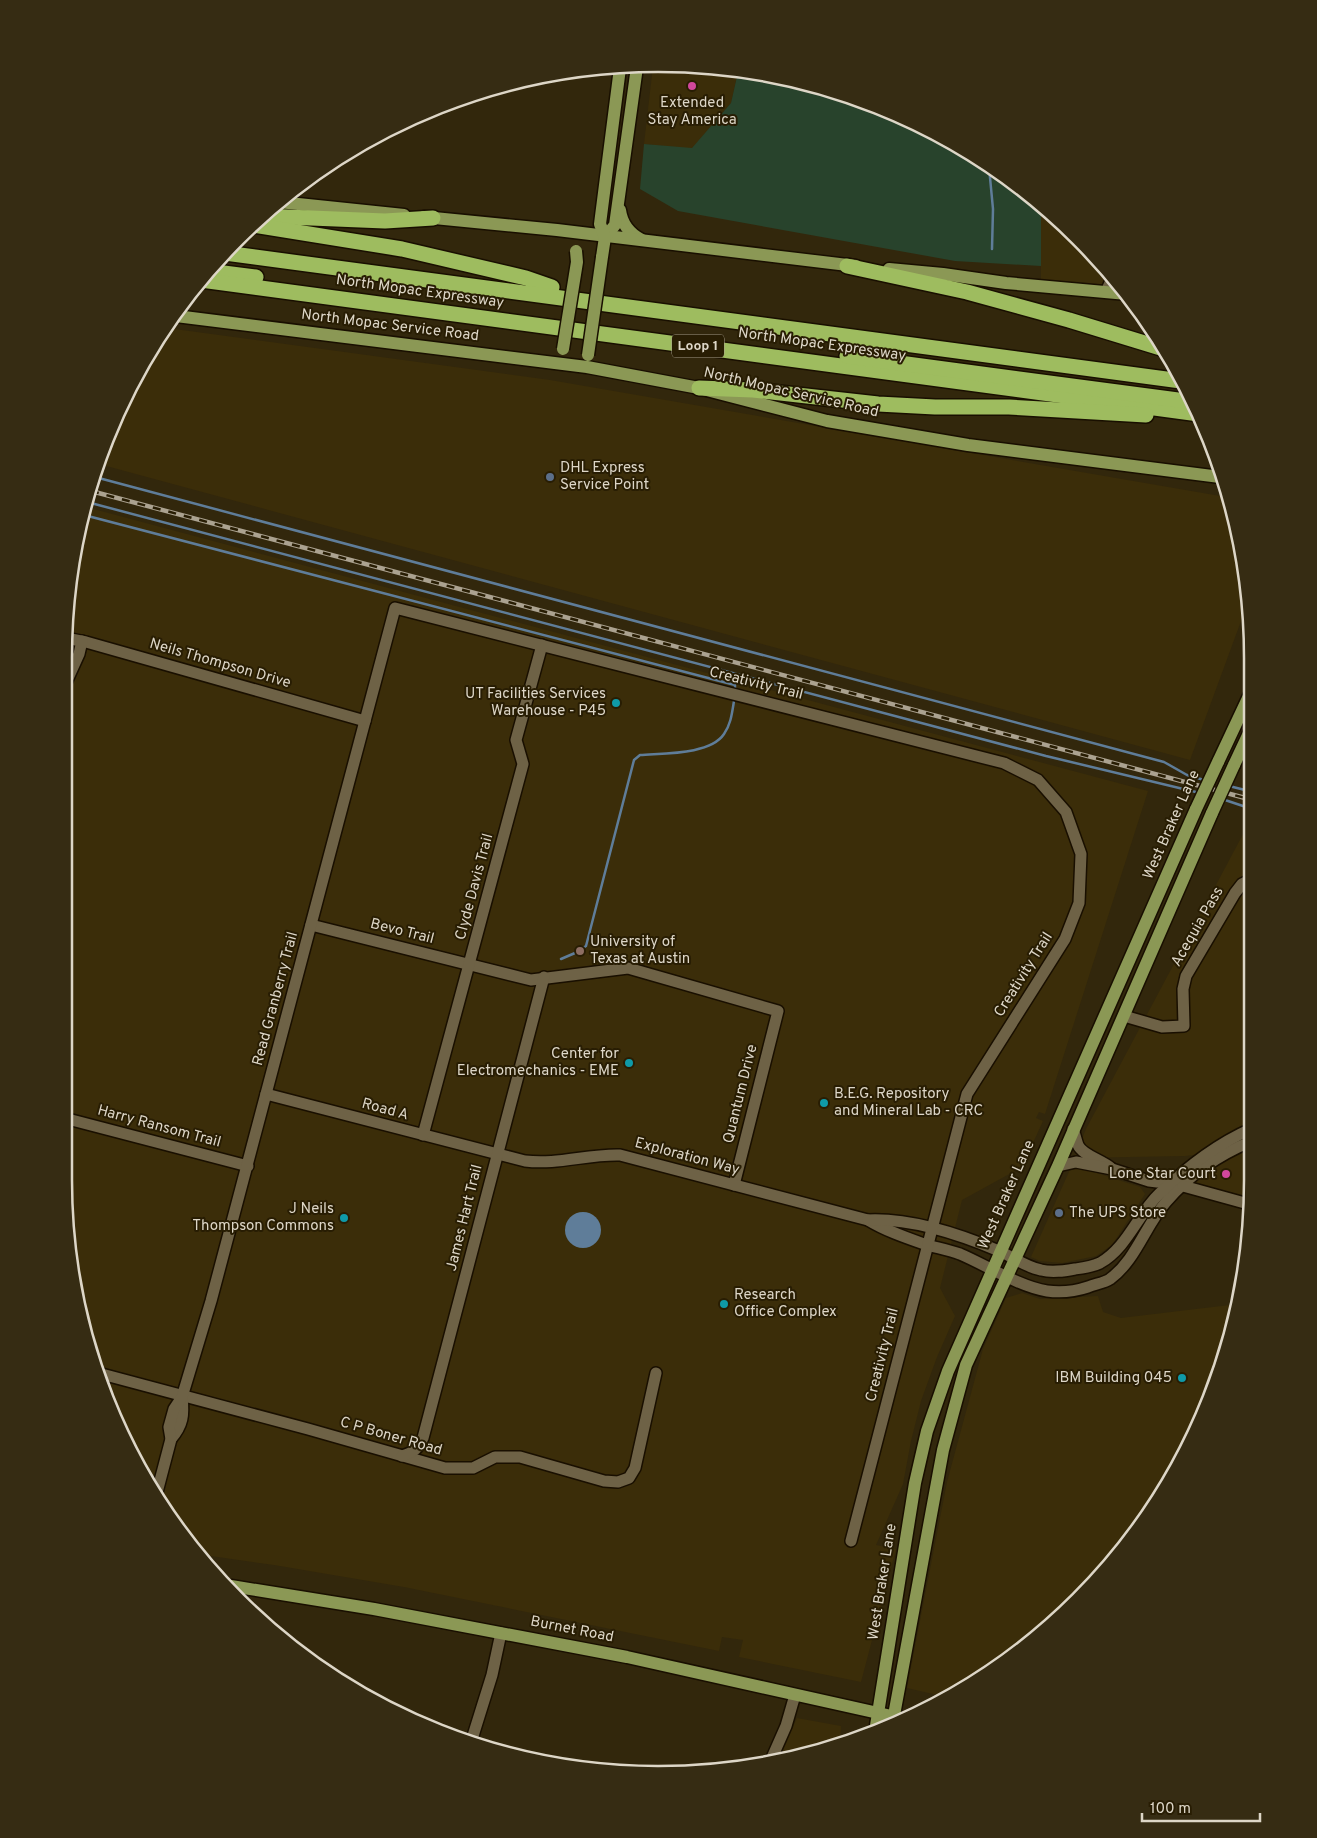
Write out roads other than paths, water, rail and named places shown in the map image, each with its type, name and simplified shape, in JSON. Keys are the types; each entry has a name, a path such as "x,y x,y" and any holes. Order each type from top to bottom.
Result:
{"highway":[{"path":"274,216 384,221 433,218"},
{"path":"263,227 402,249 526,278 552,288"},
{"name":"North Mopac Expressway","path":"242,246 1168,369"},
{"path":"235,253 1174,380"},
{"path":"847,266 967,292 1154,346"},
{"path":"218,272 1189,409"},
{"name":"North Mopac Expressway","path":"211,281 1189,409"},
{"path":"699,388 753,390 878,404 1008,407 1138,416 1189,411"}],"main road":[{"path":"604,242 615,225 636,73"},
{"path":"588,361 604,242 600,224 619,74"},
{"path":"573,232 581,230 591,222 604,192"},
{"path":"618,202 623,224 634,236 644,242"},
{"path":"291,203 557,230 573,232 604,242 644,242 847,266 943,274 1006,283 1116,293"},
{"path":"539,360 556,355 564,349 577,262 576,251 568,238 557,230"},
{"name":"North Mopac Service Road","path":"183,317 539,360 588,361 846,424 968,445 1215,476"},
{"name":"West Braker Lane","path":"876,1723 915,1483 927,1431 948,1371 1196,809 1244,707"},
{"path":"898,1714 947,1432 966,1366 1016,1260 1244,744"},
{"name":"Burnet Road","path":"237,1587 320,1599 627,1657 890,1718"}],"street":[{"path":"1106,292 1109,285"},
{"name":"Creativity Trail","path":"396,608 1004,763 1038,780 1066,812 1081,854 1079,903 1066,939 967,1094 851,1541"},
{"name":"Read Granberry Trail","path":"159,1485 171,1439 169,1427 174,1409 182,1397 211,1301 396,608"},
{"name":"Neils Thompson Drive","path":"73,639 365,721"},
{"path":"72,669 82,641"},
{"name":"Clyde Davis Trail","path":"424,1135 523,764 516,740 542,645"},
{"name":"Acequia Pass","path":"1124,1016 1162,1027 1184,1026 1183,989 1186,976 1235,893 1244,883"},
{"name":"Bevo Trail","path":"311,925 530,980 628,968 778,1011"},
{"name":"James Hart Trail","path":"402,1456 413,1453 423,1438 544,978"},
{"name":"Quantum Drive","path":"734,1185 778,1011"},
{"name":"Road A","path":"266,1094 496,1155"},
{"name":"Harry Ransom Trail","path":"72,1120 248,1166"},
{"path":"1074,1129 1078,1146 1084,1153 1103,1161 1112,1169"},
{"path":"1099,1283 1091,1266 1101,1262 1118,1248 1162,1198 1180,1182 1200,1170 1213,1155 1244,1134"},
{"path":"1213,1155 1244,1144"},
{"name":"Exploration Way","path":"496,1155 542,1163 587,1156 620,1155 868,1220 881,1228 927,1245 958,1253 1025,1285 1047,1291 1081,1289 1109,1280 1135,1250 1162,1198"},
{"path":"1058,1166 1076,1162 1112,1169 1157,1182 1180,1182 1243,1202"},
{"path":"1140,1178 1162,1198"},
{"name":"Exploration Way","path":"868,1220 883,1219 931,1228 1000,1252 1040,1270 1062,1272 1091,1266"},
{"name":"C P Boner Road","path":"107,1375 308,1429 444,1468 472,1468 495,1457 520,1458 604,1481 618,1482 629,1478 635,1468 656,1373"},
{"path":"473,1735 492,1675 501,1633"},
{"path":"774,1754 786,1726 795,1695"}],"water":[{"path":"583,1212 596,1217 601,1230 596,1243 583,1248 570,1243 565,1230 570,1217"}],"waterway":[{"path":"990,175 993,209 992,249"},
{"path":"101,479 1164,762 1187,775 1204,780"},
{"path":"93,504 1046,756 1200,793"},
{"path":"90,517 735,685 735,688"},
{"path":"561,959 586,946 634,760 640,755 685,752 708,746 717,741 724,734 728,726 734,701"},
{"path":"1229,786 1244,790"},
{"path":"1222,799 1244,806"}],"railway":[{"path":"97,493 1244,798"}],"place":[{"name":"Extended Stay America","path":"692,86"},
{"name":"DHL Express Service Point","path":"550,477"},
{"name":"UT Facilities Services Warehouse - P45","path":"616,703"},
{"name":"University of Texas at Austin","path":"580,951"},
{"name":"Center for Electromechanics - EME","path":"629,1063"},
{"name":"B.E.G. Repository and Mineral Lab - CRC","path":"824,1103"},
{"name":"Lone Star Court","path":"1226,1174"},
{"name":"The UPS Store","path":"1059,1213"},
{"name":"J Neils Thompson Commons","path":"344,1218"},
{"name":"Research Office Complex","path":"724,1304"},
{"name":"IBM Building 045","path":"1182,1378"}]}
